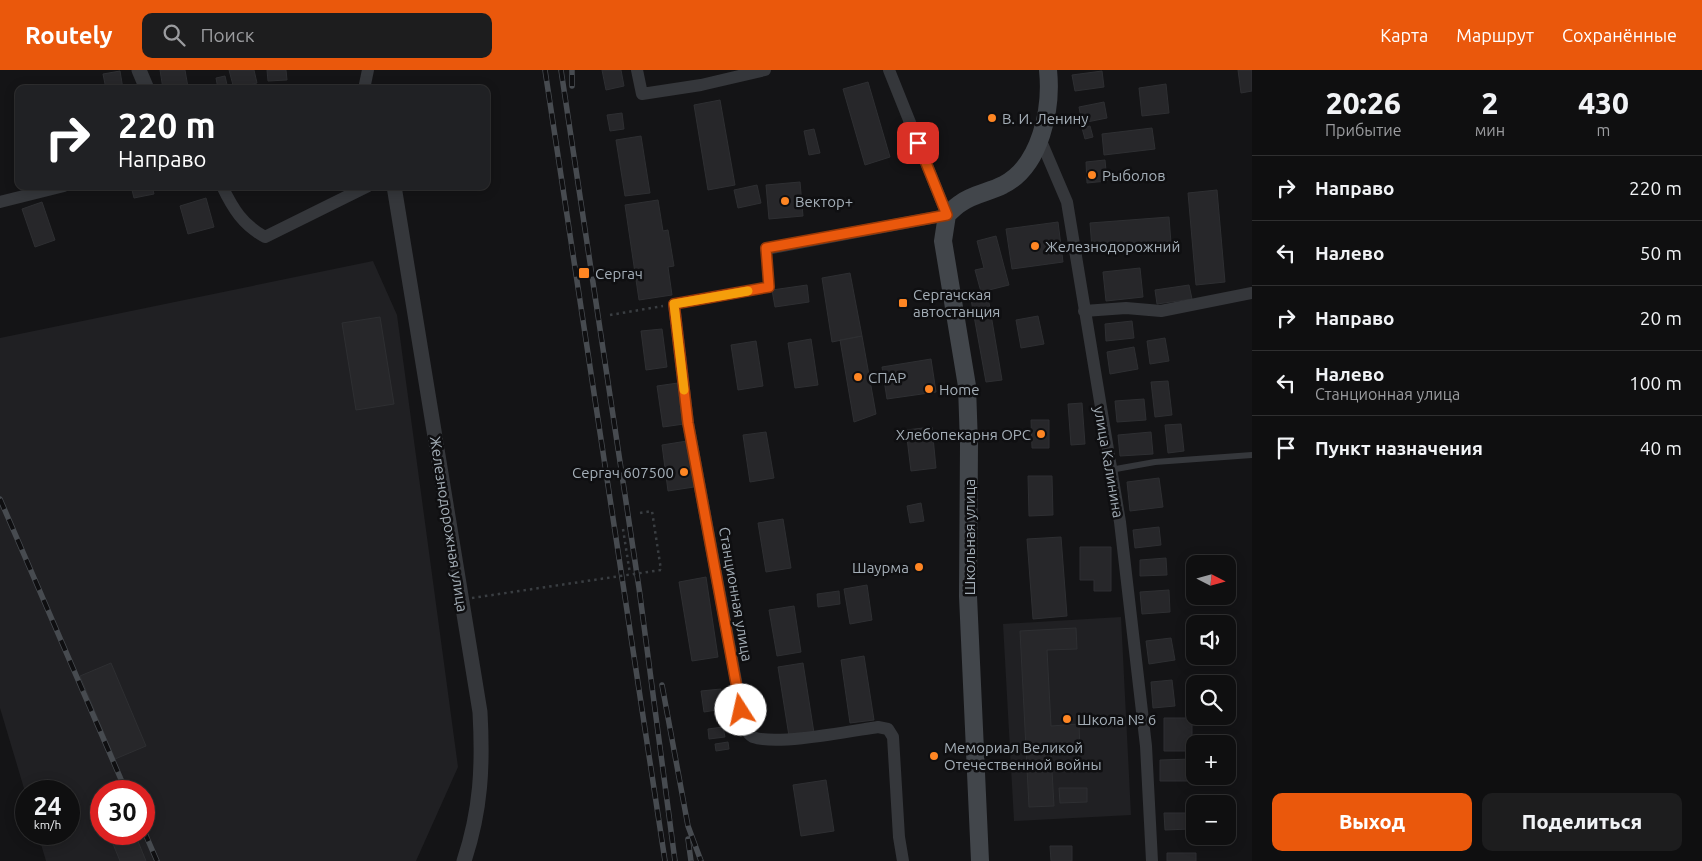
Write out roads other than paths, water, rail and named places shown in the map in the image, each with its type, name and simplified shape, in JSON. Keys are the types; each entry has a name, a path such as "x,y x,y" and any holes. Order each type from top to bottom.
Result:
{"main road":[{"path":"947,215 962,202 1005,185 1022,170 1041,140 1047,118 1048,70"},
{"name":"Школьная улица","path":"947,215 943,241 967,386 969,445 968,596 980,861"}],"street":[{"path":"139,70 145,85"},
{"path":"365,85 368,70"},
{"path":"637,70 642,94 701,85 765,70"},
{"path":"766,248 947,215 888,70"},
{"name":"улица Калинина","path":"1041,140 1067,202 1120,522 1146,746 1152,861"},
{"path":"0,202 48,190"},
{"path":"224,190 234,210 254,231 265,237 360,190"},
{"name":"Железнодорожная улица","path":"395,190 480,712 482,756 480,793 473,834 464,861"},
{"path":"1084,311 1126,308 1162,311 1252,293"},
{"name":"Станционная улица","path":"674,304 688,423 745,729 752,737 773,739 799,738 878,727 888,729 893,737 899,837 903,861"}],"lane":[{"path":"674,304 769,287 766,248"},
{"path":"1110,470 1155,462 1252,454"}],"railway":[{"path":"545,70 665,861"},
{"path":"561,70 639,588 675,861"},
{"path":"572,70 572,86"},
{"path":"0,499 121,780"},
{"path":"662,685 688,826 701,861"},
{"path":"688,839 691,861"},
{"path":"150,845 157,861"}],"place":[{"name":"В. И. Ленину","path":"992,118"},
{"name":"Рыболов","path":"1092,175"},
{"name":"Вектор+","path":"785,201"},
{"name":"Железнодорожний","path":"1035,246"},
{"name":"Сергач","path":"584,273"},
{"name":"Сергачская автостанция","path":"903,303"},
{"name":"СПАР","path":"858,377"},
{"name":"Home","path":"929,389"},
{"name":"Хлебопекарня ОРС","path":"1041,434"},
{"name":"Сергач 607500","path":"684,472"},
{"name":"Шаурма","path":"919,567"},
{"name":"Школа № 6","path":"1067,719"},
{"name":"Мемориал Великой Отечественной войны","path":"934,756"}]}
